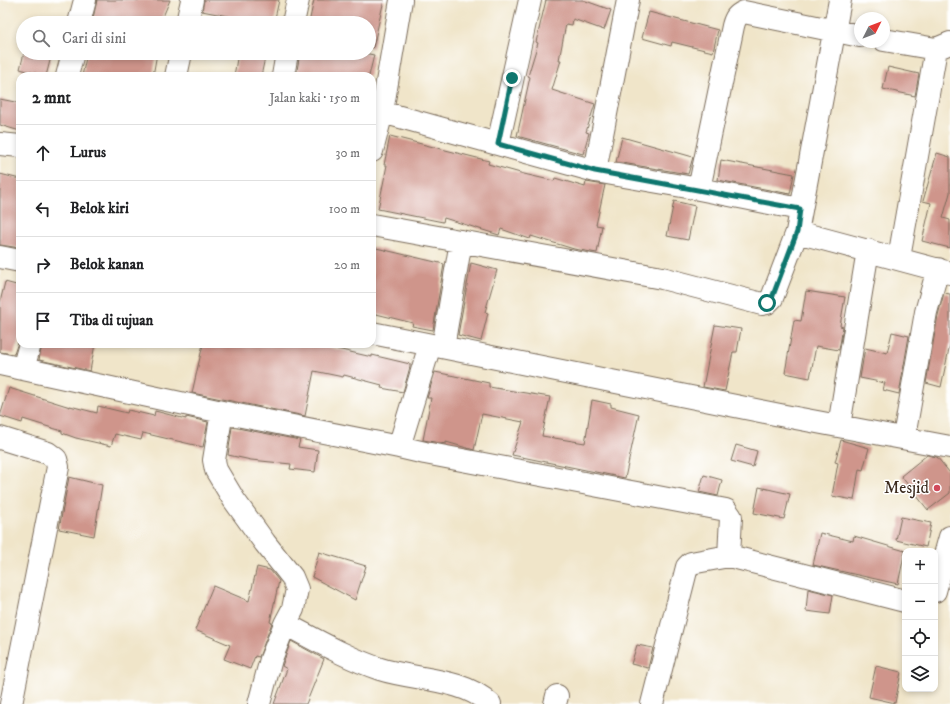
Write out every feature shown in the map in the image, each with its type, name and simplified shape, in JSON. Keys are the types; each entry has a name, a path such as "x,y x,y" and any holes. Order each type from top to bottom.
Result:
{"street":[{"path":"81,16 85,0"},
{"path":"189,16 192,0"},
{"path":"295,16 298,0"},
{"path":"376,136 382,112 401,0"},
{"path":"498,144 530,0"},
{"path":"595,171 628,0"},
{"path":"376,226 662,278 762,304 767,303 772,298 797,232 800,209 840,0"},
{"path":"699,189 733,26 735,18 738,15 744,12 854,35"},
{"path":"890,41 943,46 899,258"},
{"path":"68,72 71,60"},
{"path":"177,72 179,60"},
{"path":"283,72 285,60"},
{"path":"382,112 595,171 699,189 800,209"},
{"path":"0,144 16,146"},
{"path":"797,232 944,271 926,312 904,437"},
{"path":"399,447 437,346 461,241"},
{"path":"839,426 868,250"},
{"path":"0,257 16,260"},
{"path":"376,334 950,447"},
{"path":"23,369 29,348"},
{"path":"0,364 222,412 399,447 425,454 726,510 731,517 729,556"},
{"path":"222,412 214,460 216,470 260,537 292,577 297,589 293,609 285,624 271,659 259,704"},
{"path":"0,438 48,453 56,459 58,467 11,704"},
{"path":"937,584 950,537"},
{"path":"652,704 687,567 691,563 729,556 902,600"},
{"path":"285,624 345,654 380,669 472,691 490,704"}],"building":[{"path":"97,0 170,0 163,16 94,16"},
{"path":"204,0 279,0 276,16 227,16 202,11"},
{"path":"314,0 384,0 376,35 376,16 311,16"},
{"path":"546,0 583,0 611,10 604,30 573,19 572,25 566,24 559,60 561,60 552,90 595,104 586,132 589,133 583,154 517,136 530,77 528,76 538,43 536,42"},
{"path":"649,12 718,30 713,52 672,42 671,46 642,38"},
{"path":"22,60 50,60 47,72 31,72 20,69"},
{"path":"85,60 156,60 154,72 83,72"},
{"path":"237,60 264,60 262,72 235,72"},
{"path":"299,60 373,60 370,72 297,72"},
{"path":"888,67 919,74 915,96 883,89"},
{"path":"0,99 16,102 16,130 0,125"},
{"path":"390,136 489,161 488,164 554,181 555,178 585,187 586,182 605,185 596,225 602,226 597,253 574,249 531,236 530,239 501,229 499,235 444,218 443,222 378,209 387,165 384,165"},
{"path":"622,137 693,157 688,174 616,162"},
{"path":"937,153 950,157 950,193 943,218 950,220 950,248 922,241 931,203 923,201"},
{"path":"721,160 794,174 790,194 718,180"},
{"path":"0,174 16,178 16,247 0,245"},
{"path":"674,201 695,206 688,240 667,236"},
{"path":"376,248 444,264 433,330 412,326 413,323 376,314"},
{"path":"471,263 497,270 485,312 488,313 481,341 458,335"},
{"path":"5,282 16,285 16,348 14,354 0,352 0,302"},
{"path":"806,291 845,297 840,326 843,327 839,350 816,346 810,378 785,373 794,320 801,321"},
{"path":"944,293 950,294 950,344 941,387 926,383 938,315"},
{"path":"715,325 741,329 737,352 733,352 725,391 703,387"},
{"path":"892,332 909,336 899,394 883,390 885,383 860,378 865,348 887,353"},
{"path":"41,348 94,348 90,371 39,360"},
{"path":"202,348 333,348 410,364 403,392 381,388 382,385 344,375 343,377 314,371 305,416 192,393"},
{"path":"435,372 489,383 489,387 550,397 542,436 585,443 592,400 611,404 611,407 639,414 625,478 512,455 523,422 482,414 474,450 446,442 446,444 423,440 431,398 427,398"},
{"path":"9,388 70,407 97,413 98,406 127,413 128,410 154,416 155,411 186,419 186,417 208,422 203,447 143,433 141,440 115,434 111,446 76,438 62,433 62,431 23,419 22,423 0,416"},
{"path":"232,427 300,440 298,447 318,450 315,472 290,469 291,464 251,460 228,455"},
{"path":"841,440 869,448 863,470 859,469 854,500 832,496 838,463 835,462"},
{"path":"736,445 757,451 753,467 731,461"},
{"path":"927,455 937,457 950,473 950,493 928,510 901,476"},
{"path":"704,475 722,480 718,496 699,492"},
{"path":"69,477 102,485 94,536 59,529"},
{"path":"759,487 790,494 784,519 754,513"},
{"path":"901,517 931,523 926,547 896,540"},
{"path":"820,533 853,541 854,536 902,550 902,565 898,584 813,565"},
{"path":"319,552 366,566 355,600 312,577"},
{"path":"257,567 270,570 279,581 270,622 272,623 259,657 255,656 250,669 224,659 230,645 195,630 213,586 249,601"},
{"path":"808,589 833,595 830,614 806,611"},
{"path":"291,641 324,659 306,704 274,704 287,669 282,666"},
{"path":"637,645 653,648 648,668 631,664"},
{"path":"876,666 901,672 895,703 869,697"}],"place":[{"name":"Mesjid","path":"937,488"}],"route":[{"path":"512,78 498,144 595,171 699,189 800,209 797,232 772,298 767,303"}]}
